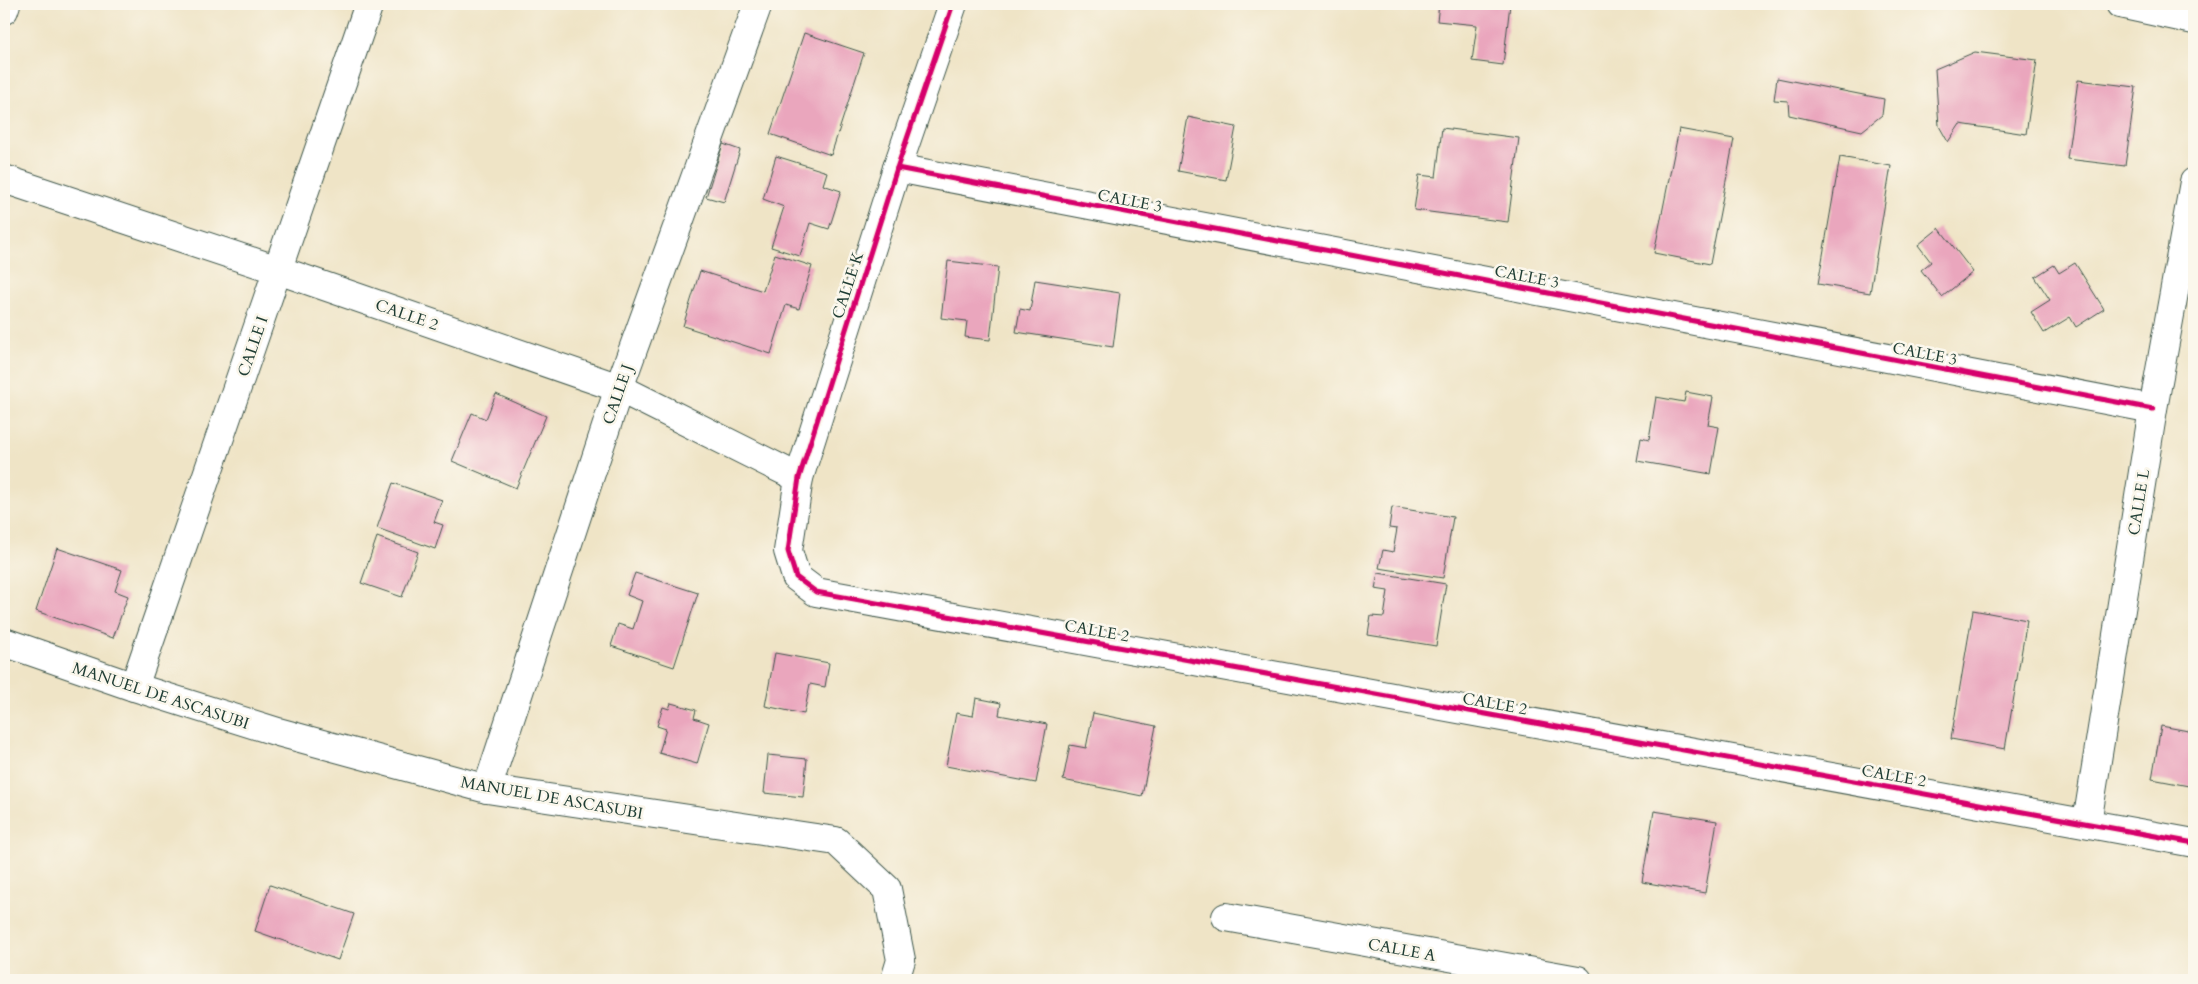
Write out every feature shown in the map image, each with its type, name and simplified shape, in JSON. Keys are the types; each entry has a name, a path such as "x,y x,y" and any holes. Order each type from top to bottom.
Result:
{"street":[{"path":"4,10 6,4"},
{"name":"CALLE I","path":"134,687 369,4"},
{"name":"CALLE J","path":"487,789 619,388 758,4"},
{"name":"CALLE K","path":"796,577 788,551 799,478 897,168 953,4"},
{"path":"2120,4 2194,20"},
{"name":"CALLE 3","path":"897,168 2153,409"},
{"name":"CALLE 2","path":"4,179 278,270 619,388 799,478"},
{"name":"CALLE L","path":"2087,823 2153,409 2194,182"},
{"name":"CALLE 2","path":"796,577 816,592 2194,844"},
{"name":"MANUEL DE ASCASUBI","path":"4,642 134,687 278,732 487,789 836,841 887,889 901,960 895,980"},
{"name":"CALLE A","path":"1226,917 1578,980"}],"building":[{"path":"1439,4 1510,4 1503,65 1472,61 1477,25 1437,21"},
{"path":"804,33 864,53 831,155 770,134"},
{"path":"1975,52 2037,60 2026,134 1960,124 1948,142 1939,126 1935,69"},
{"path":"1777,78 1884,99 1882,115 1862,131 1789,115 1788,101 1774,100"},
{"path":"2078,80 2136,87 2125,166 2067,159"},
{"path":"1188,117 1236,127 1226,180 1178,171"},
{"path":"1442,128 1519,138 1508,222 1414,210 1419,175 1436,177"},
{"path":"1679,129 1734,139 1710,264 1654,253"},
{"path":"723,144 740,150 724,202 706,197"},
{"path":"776,156 827,172 823,185 841,191 829,229 810,223 800,256 771,247 784,207 763,199"},
{"path":"1840,157 1891,166 1870,293 1818,284"},
{"path":"1939,228 1973,272 1942,297 1921,270 1931,262 1918,245"},
{"path":"775,254 812,266 799,309 786,305 771,354 683,326 700,271 763,291"},
{"path":"948,261 998,267 990,340 965,337 967,321 941,318"},
{"path":"2075,263 2104,309 2076,327 2070,317 2044,333 2031,312 2050,300 2035,277 2054,265 2059,273"},
{"path":"1035,280 1120,293 1113,347 1016,332 1020,309 1030,311"},
{"path":"1686,392 1713,397 1708,425 1719,427 1711,474 1637,461 1641,438 1649,440 1656,397 1684,402"},
{"path":"496,394 546,416 516,488 452,461 472,413 486,419"},
{"path":"393,483 442,500 434,522 443,525 435,549 377,528"},
{"path":"1392,507 1453,517 1443,578 1379,568 1383,550 1393,552 1397,529 1389,528"},
{"path":"377,537 418,552 402,597 361,583"},
{"path":"57,548 122,570 115,591 128,596 113,638 36,611"},
{"path":"635,573 698,593 674,667 611,646 618,624 633,629 642,601 627,595"},
{"path":"1378,573 1446,584 1436,646 1368,635 1371,616 1384,617 1388,591 1375,589"},
{"path":"1973,610 2027,620 2005,749 1951,739"},
{"path":"775,653 829,663 825,687 810,684 804,714 765,706"},
{"path":"976,698 1001,703 999,715 1047,724 1036,783 946,766 956,713 973,716"},
{"path":"671,703 696,710 694,718 709,723 697,764 659,753 666,729 657,726 663,707 669,709"},
{"path":"1093,713 1156,726 1142,796 1063,780 1070,745 1086,748"},
{"path":"2161,726 2194,732 2194,787 2152,779"},
{"path":"768,755 807,759 803,797 764,793"},
{"path":"1654,811 1717,821 1705,893 1642,882"},
{"path":"270,885 354,914 338,960 255,931"}],"cycle path":[{"path":"953,4 897,168 799,478 788,551 796,577 816,592 2194,843"},
{"path":"897,168 2153,409"}]}
